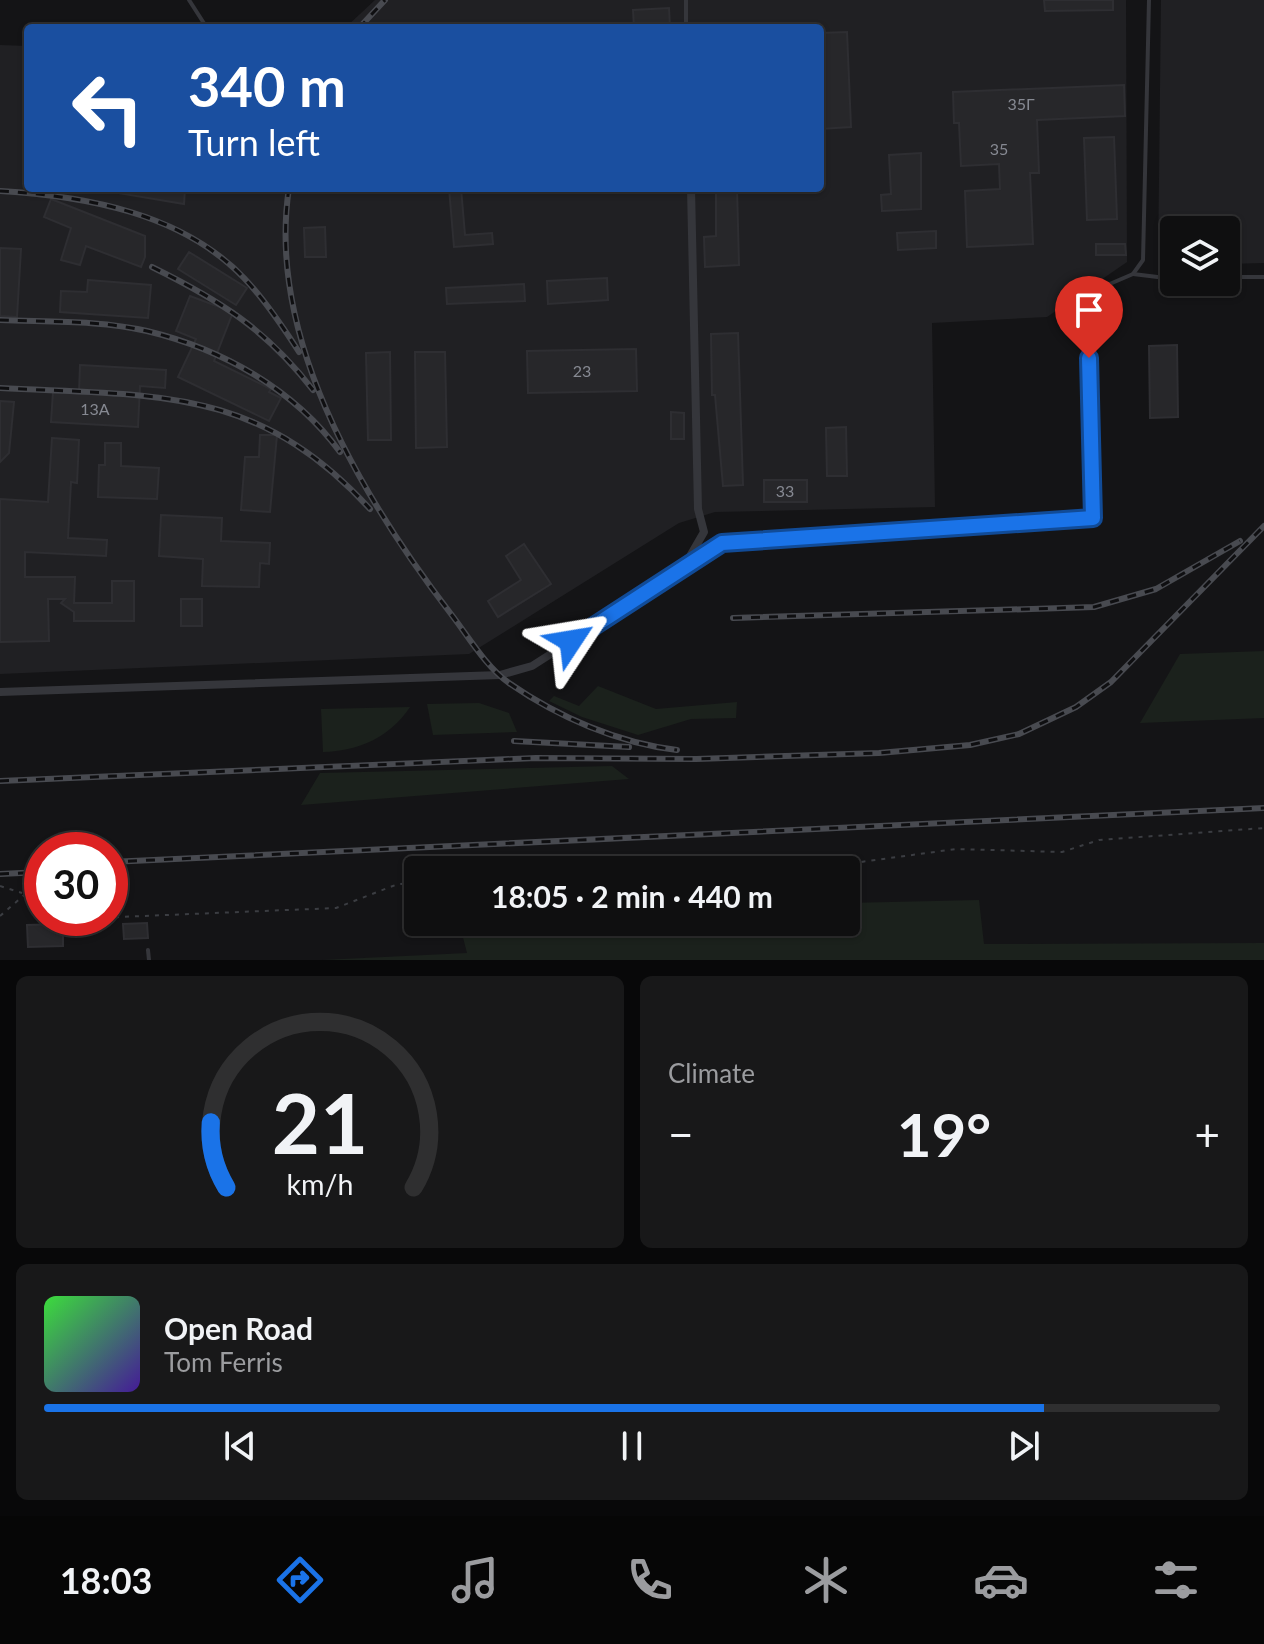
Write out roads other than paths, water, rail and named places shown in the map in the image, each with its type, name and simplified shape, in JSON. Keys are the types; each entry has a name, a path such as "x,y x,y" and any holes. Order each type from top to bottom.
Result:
{"street":[{"path":"0,692 500,675 532,666 682,570 704,532 698,509 691,192"}],"lane":[{"path":"189,0 204,24"},
{"path":"686,0 686,24"},
{"path":"1133,274 1143,260 1149,0"},
{"path":"682,570 722,543 1093,518 1089,358 1094,302 1105,286 1133,274 1160,277"},
{"path":"1240,277 1264,277"},
{"path":"148,950 149,960"}],"railway":[{"path":"363,24 385,0"},
{"path":"0,191 65,198 131,212 192,238 244,278 299,352"},
{"path":"289,192 286,245 292,302 307,358 328,414 355,468 418,569 485,660 509,683 589,727 655,747 677,750"},
{"path":"152,267 240,318 277,350 313,390"},
{"path":"0,320 129,327 202,349 229,361 278,391 322,429 340,452"},
{"path":"0,388 155,397 200,405 244,418 286,439 328,469 370,509"},
{"path":"0,781 536,758 696,759 879,753 970,745 1019,734 1076,707 1111,682 1264,526"},
{"path":"733,618 1094,607 1156,589 1240,541"},
{"path":"514,741 629,747"},
{"path":"128,861 1264,808"},
{"path":"0,874 24,873"}]}
